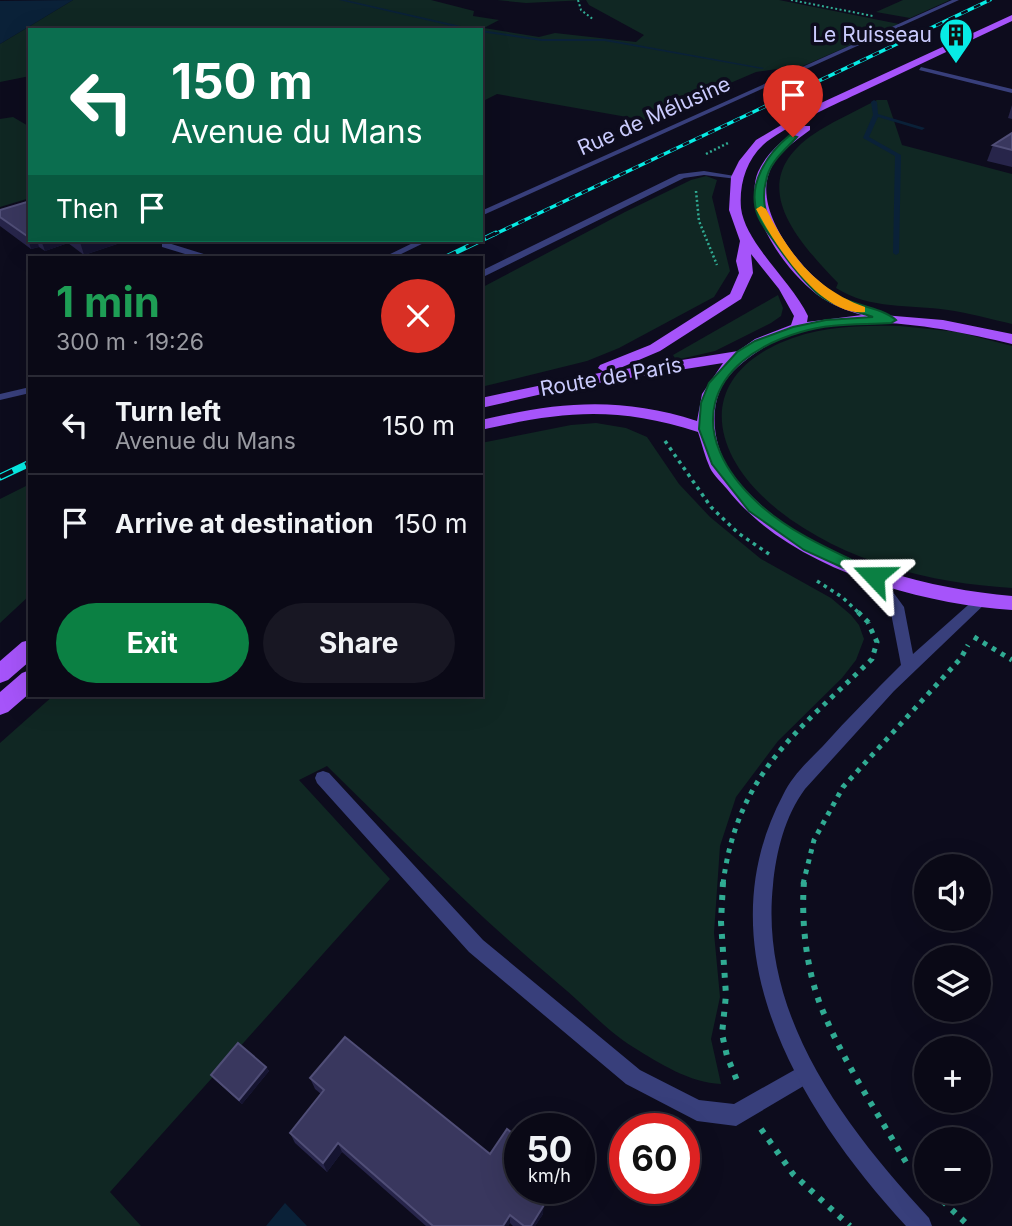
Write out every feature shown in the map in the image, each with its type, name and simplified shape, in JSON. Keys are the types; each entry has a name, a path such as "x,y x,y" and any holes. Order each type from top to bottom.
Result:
{"main road":[{"path":"797,329 801,316 792,298 747,241 735,210 737,177 760,142 814,110 908,64 941,53 1012,18"},
{"path":"891,320 836,300 822,291 777,240 763,217 760,191 768,163 793,137 921,69 941,53"},
{"path":"573,382 655,348 736,296 746,273 743,261 747,241"},
{"path":"1012,339 950,325 891,320 846,320 797,329 771,338 741,355 715,383 707,403 705,429 719,464 754,508 810,546 874,576 923,591 981,601 1012,603"},
{"name":"Route de Paris","path":"483,403 573,382 741,355"},
{"name":"Route de Paris","path":"483,425 547,411 590,406 657,413 705,429"},
{"path":"0,674 28,650"},
{"path":"0,706 28,681"}],"street":[{"name":"Rue de Mélusine","path":"483,213 956,0"},
{"path":"921,69 1012,91"},
{"path":"483,274 682,176 704,173 737,177"},
{"path":"170,242 165,245 201,256"},
{"path":"390,256 422,242"},
{"path":"0,397 28,390"},
{"path":"874,576 897,607 908,665"},
{"path":"921,1226 853,1150 805,1074 786,1032 768,976 761,928 762,883 771,839 789,798 827,752 908,665 981,601"},
{"path":"323,778 476,946 633,1077 697,1110 736,1115 805,1074"}],"path":[{"path":"578,0 581,10 594,20"},
{"path":"791,0 906,22"},
{"path":"950,629 974,637 1012,660"},
{"path":"913,1174 859,1081 820,1003 808,956 803,884 814,840 843,787 969,648 968,643 950,629"},
{"path":"945,1204 969,1226"}],"green space":[{"path":"73,0 431,0 474,11 473,16 499,20 484,28 539,37 555,33 636,42 644,35 589,5 586,0 779,0 899,24 787,73 777,69 756,72 644,120 497,94 483,101 483,28 28,28 28,76 0,82 0,44"},
{"path":"497,0 586,0 526,3"},
{"path":"903,0 950,0 910,18 876,12"},
{"path":"877,100 887,100 902,145 1012,174 1012,324 948,310 877,303 849,295 836,288 838,283 805,246 792,226 782,206 779,187 783,167 796,148 820,130"},
{"path":"13,117 28,126 28,199 0,207 0,119"},
{"path":"706,176 717,180 712,197 730,271 714,297 619,348 587,361 483,387 483,287 691,180"},
{"path":"778,295 783,308 781,316 771,323 715,351 676,360 673,355"},
{"path":"854,326 900,326 958,332 1012,346 1012,588 919,575 889,567 831,543 778,510 756,490 739,468 727,445 722,422 724,400 734,379 752,360 780,343 809,333"},
{"path":"596,423 626,428 647,437 679,484 710,517 761,559 831,598 851,615 859,625 864,639 856,660 842,678 778,741 736,797 720,846 714,933 720,997 711,1039 721,1084 698,1080 675,1071 614,1033 470,905 327,766 299,780 390,879 110,1192 141,1226 0,1226 0,743 52,697 483,697 483,443 571,425"},
{"path":"28,485 28,597 0,623 0,499"}],"water":[{"path":"73,0 0,44 0,1"},
{"path":"285,1203 307,1226 266,1226"}],"building":[{"path":"1012,133 1012,150 993,145"},
{"path":"28,202 28,236 0,217 0,210"},
{"path":"345,1037 490,1154 504,1133 504,1204 544,1205 531,1226 524,1226 510,1215 503,1226 433,1226 338,1143 323,1163 290,1133 324,1090 310,1078"},
{"path":"238,1043 266,1067 239,1100 211,1075"}],"waterway":[{"path":"341,0 467,28"},
{"path":"483,31 542,40 605,40 762,68"},
{"path":"874,102 876,115"},
{"path":"876,115 922,128"},
{"path":"876,115 866,138 898,155 896,253"}],"railway":[{"path":"493,235 990,0"},
{"path":"483,239 496,233"},
{"path":"448,256 477,242"},
{"path":"0,477 28,464"}],"slow traffic":[{"path":"761,209 777,240 813,283 836,300 861,309"}],"place":[{"name":"Le Ruisseau","path":"956,65"}],"route":[{"path":"793,137 777,151 761,179 760,203 763,217 791,259 822,291 836,300 891,320 826,323 797,329 759,344 741,355 715,383 707,403 705,429 709,444 728,479 754,508 810,546 874,576"}]}
